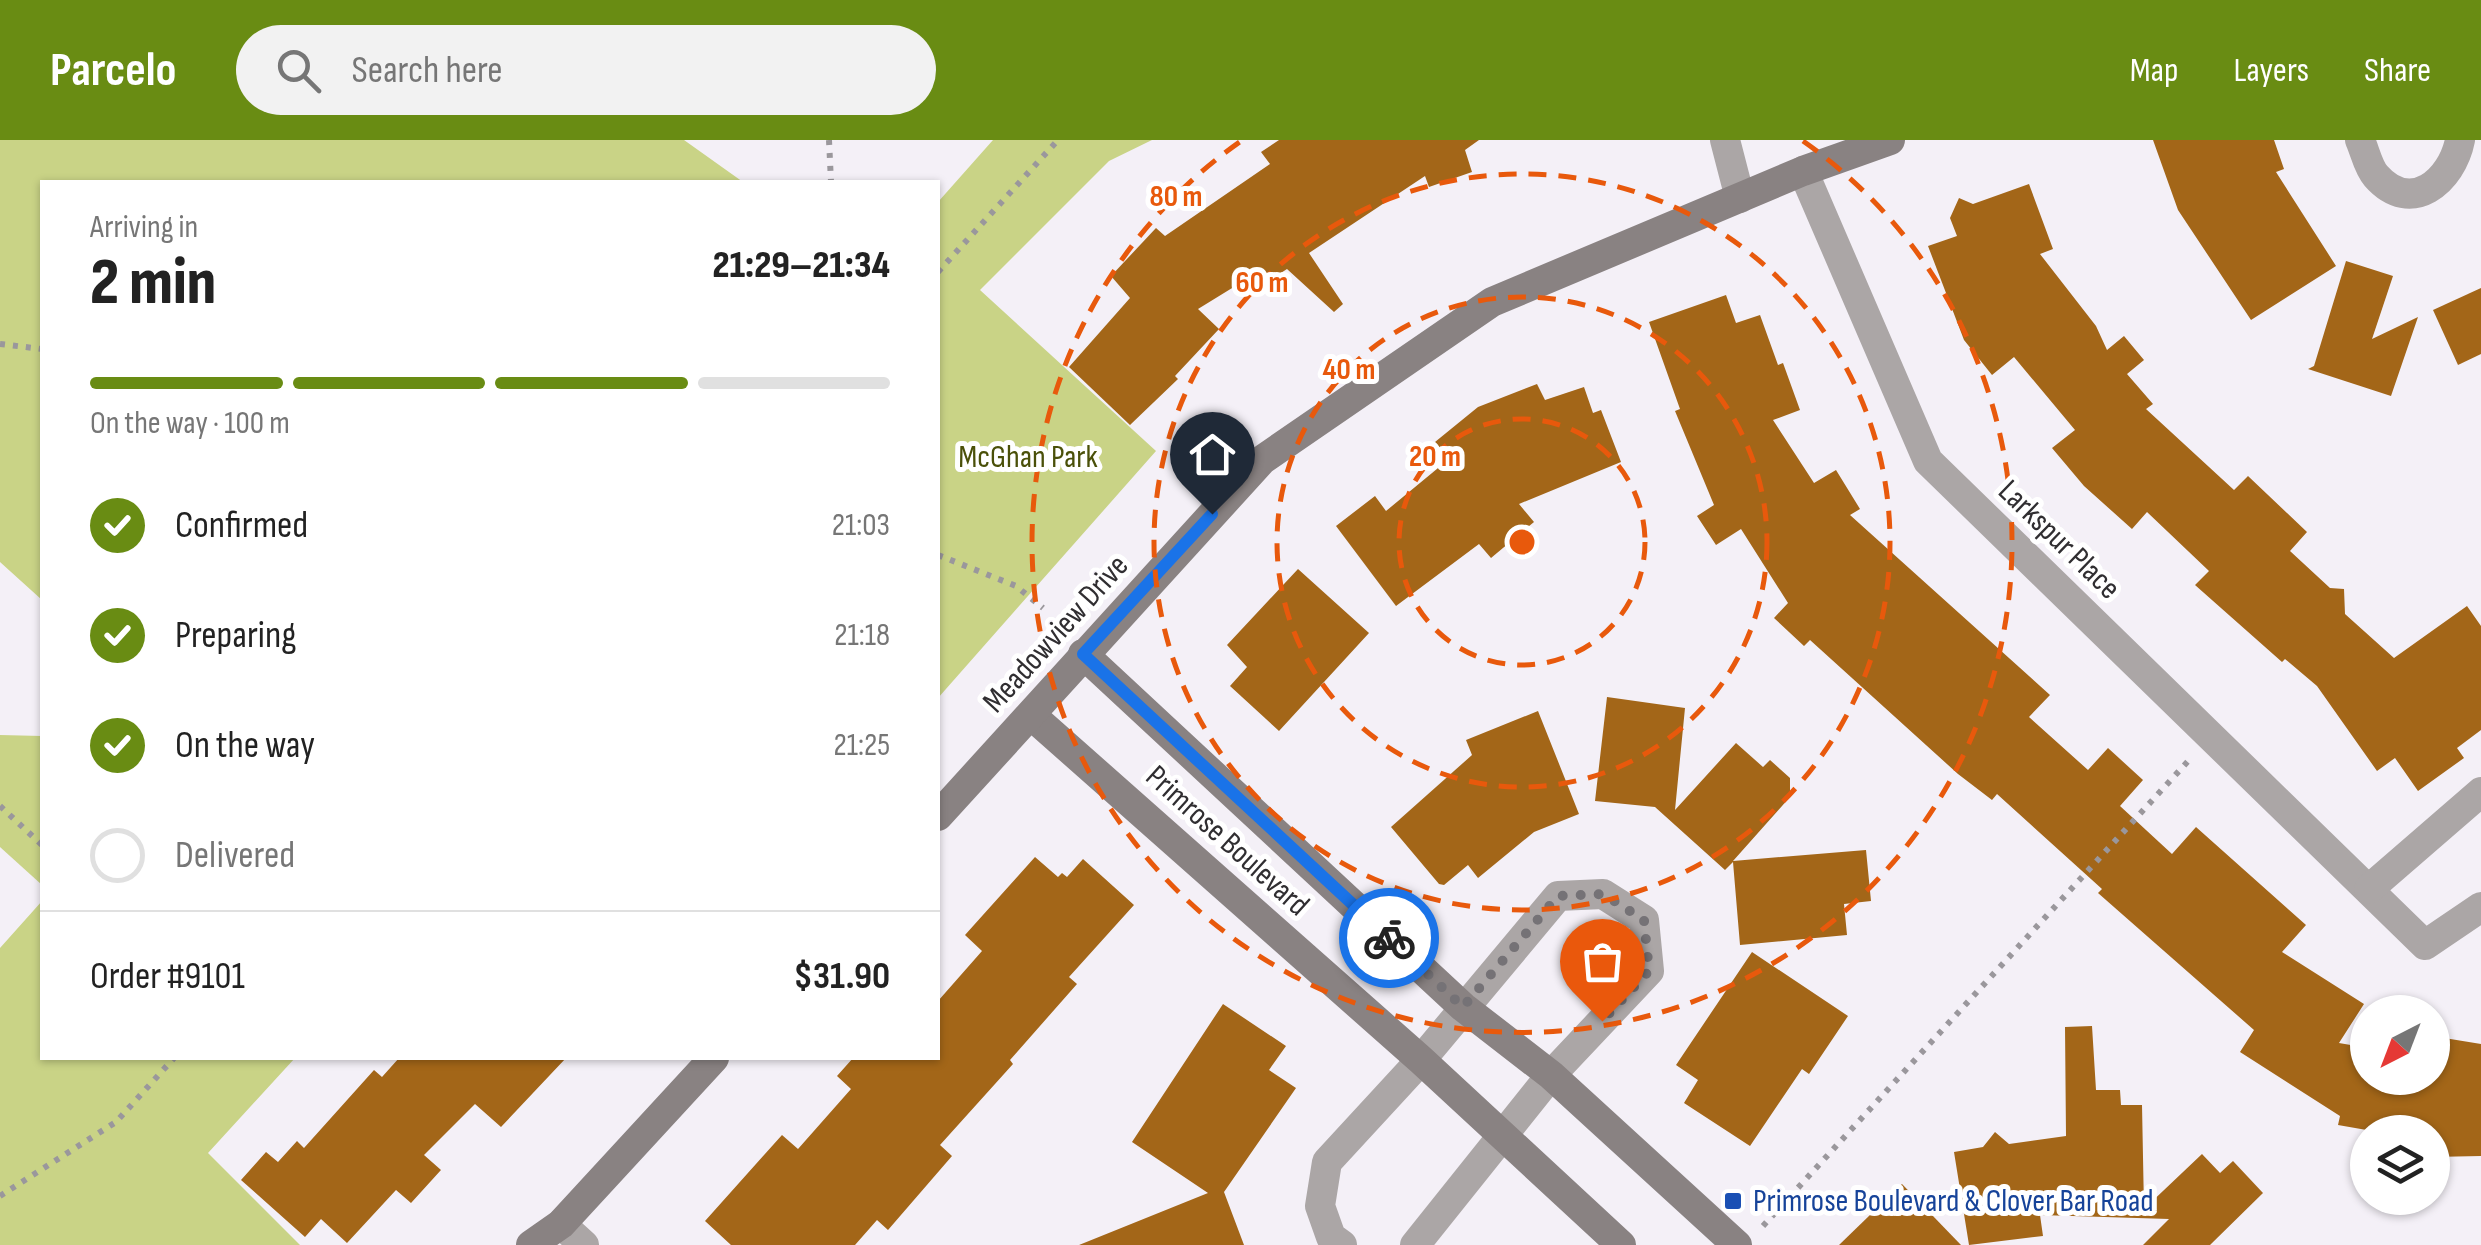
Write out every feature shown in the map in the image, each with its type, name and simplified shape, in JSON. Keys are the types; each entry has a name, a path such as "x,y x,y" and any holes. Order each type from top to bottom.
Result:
{"street":[{"path":"1724,140 1740,198"},
{"name":"Meadowview Drive","path":"940,814 1262,460 1492,302 1803,171 1848,147 1890,140"},
{"path":"2360,140 2374,174 2390,188 2409,194 2431,188 2449,174 2460,140"},
{"name":"Larkspur Place","path":"1803,171 1928,461 2425,945 2481,907"},
{"name":"Primrose Boulevard","path":"1083,654 1463,1007 1551,1075 1745,1240"},
{"name":"Primrose Boulevard","path":"1032,715 1422,1060 1621,1245"},
{"path":"2368,889 2481,792"},
{"path":"1342,1245 1330,1237 1320,1206 1326,1162 1422,1060 1558,896 1603,894 1644,920 1649,971 1551,1075 1415,1245"},
{"path":"531,1245 561,1224 712,1060"},
{"path":"561,1224 584,1245"}],"path":[{"path":"828,140 831,180"},
{"path":"940,270 1058,140"},
{"path":"0,344 40,349"},
{"path":"940,556 1016,586 1043,608"},
{"path":"1745,1240 2211,736"},
{"path":"0,806 40,844"},
{"path":"0,1196 116,1122 172,1060"}],"green space":[{"path":"0,140 684,140 740,180 40,180 40,598 0,562"},
{"name":"McGhan Park","path":"993,140 1152,140 1109,161 980,290 1156,451 940,696 940,200"},
{"path":"0,735 40,736 40,883 0,847"},
{"path":"40,903 40,1060 293,1060 208,1153 300,1245 0,1245 0,948"}],"building":[{"path":"1279,140 1479,140 1465,150 1472,172 1429,187 1425,176 1309,253 1343,304 1334,312 1287,269 1270,280 1263,269 1198,309 1219,329 1175,376 1178,379 1130,425 1069,367 1130,298 1111,276 1156,228 1165,236 1270,164 1261,152"},
{"path":"2153,140 2274,140 2284,169 2276,172 2336,266 2251,320 2178,210"},
{"path":"2029,184 2053,249 2040,254 2096,326 2107,350 2124,336 2144,360 2127,374 2153,404 2146,409 2234,490 2248,476 2307,532 2290,551 2330,588 2344,589 2345,614 2394,658 2467,606 2481,626 2481,730 2457,748 2464,758 2418,791 2395,758 2377,771 2317,686 2285,659 2282,662 2195,585 2209,571 2147,512 2132,529 2084,486 2052,448 2075,430 2014,357 1992,375 1964,340 1928,246 1957,236 1950,218 1959,198 1973,204"},
{"path":"2346,261 2393,276 2372,339 2418,317 2391,396 2308,369 2314,366"},
{"path":"2481,288 2481,354 2458,365 2433,310"},
{"path":"1726,295 1736,323 1760,315 1800,410 1773,420 1814,483 1836,470 1860,509 1850,515 2050,695 2029,717 2088,770 2108,748 2143,780 2120,806 2172,854 2196,827 2306,925 2282,952 2350,995 2350,1026 2339,1043 2350,1045 2350,1095 2450,1095 2450,1039 2481,1044 2481,1156 2450,1157 2450,1115 2350,1115 2350,1127 2338,1125 2340,1116 2240,1052 2254,1030 2098,893 2102,889 1997,794 1992,800 1958,774 1810,640 1804,646 1774,618 1788,603 1741,529 1716,545 1697,516 1714,505 1675,411 1680,409 1649,322"},
{"path":"1537,384 1545,400 1584,387 1593,413 1601,410 1621,462 1519,504 1534,522 1491,558 1479,544 1396,606 1336,526 1375,496 1386,511 1449,459 1435,442 1478,407"},
{"path":"1298,569 1369,633 1279,731 1230,686 1247,667 1227,645"},
{"path":"1607,697 1685,708 1675,810 1736,743 1763,767 1770,760 1790,778 1790,797 1733,861 1866,850 1871,901 1844,904 1847,935 1740,945 1733,862 1725,870 1655,807 1595,801"},
{"path":"1538,711 1579,814 1534,832 1478,878 1468,865 1444,885 1439,884 1391,827 1472,755 1466,740"},
{"path":"1035,857 1058,877 1062,873 1067,877 1083,859 1134,905 1069,977 1077,984 1010,1060 1013,1064 940,1145 952,1156 888,1230 877,1220 855,1245 731,1245 705,1221 782,1135 798,1149 851,1089 837,1076 851,1060 940,1060 940,999 982,951 965,935"},
{"path":"1752,952 1848,1016 1809,1074 1802,1069 1750,1146 1684,1103 1698,1080 1676,1065"},
{"path":"1223,1004 1286,1046 1269,1070 1296,1088 1224,1192 1244,1245 1079,1245 1208,1193 1132,1142"},
{"path":"2092,1026 2096,1090 2120,1090 2121,1105 2142,1105 2144,1209 2202,1154 2220,1173 2233,1161 2263,1193 2210,1245 2143,1245 2169,1219 2040,1215 2043,1236 1969,1245 1954,1152 1983,1147 1995,1132 2009,1144 2066,1136 2065,1027"},
{"path":"397,1060 564,1060 501,1127 475,1104 424,1155 441,1170 411,1203 396,1190 347,1243 321,1219 305,1237 241,1180 266,1152 278,1162 297,1141 304,1148 374,1070 382,1077"},
{"path":"1902,1184 1961,1245 1839,1245"}],"way so far":[{"path":"1389,938 1463,1007 1558,896 1603,894 1644,920 1649,971 1602,1021"}],"place":[{"name":"Primrose Boulevard & Clover Bar Road","path":"1733,1201"}],"route":[{"path":"1212,514 1083,654 1389,938"}]}
